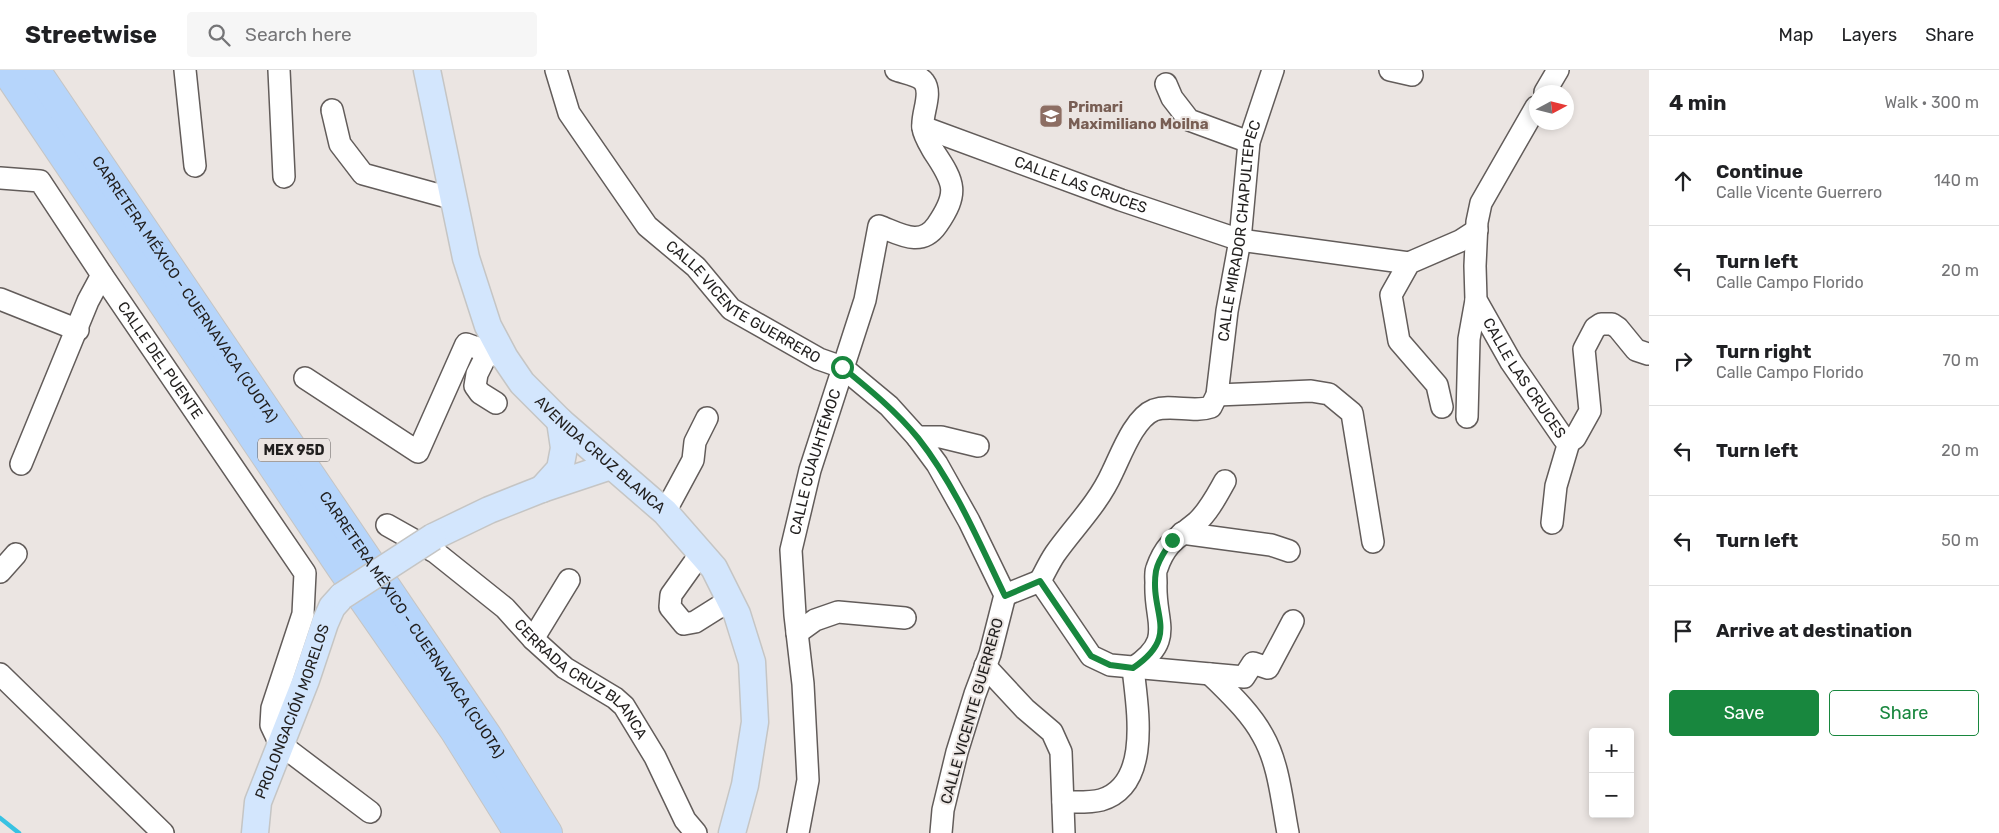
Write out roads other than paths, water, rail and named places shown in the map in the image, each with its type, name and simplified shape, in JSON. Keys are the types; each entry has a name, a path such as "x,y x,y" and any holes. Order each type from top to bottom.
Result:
{"highway":[{"name":"CARRETERA MÉXICO - CUERNAVACA (CUOTA)","path":"5,70 455,732 518,833"},
{"name":"CARRETERA MÉXICO - CUERNAVACA (CUOTA)","path":"36,70 488,735 548,833"}],"main road":[{"name":"AVENIDA CRUZ BLANCA","path":"427,70 466,258 497,355 560,421 665,512 714,568 737,614 752,662 755,722 745,785 732,833"},
{"path":"542,489 560,469 564,448 560,421"},
{"path":"434,544 489,510 542,489 611,466"},
{"name":"PROLONGACIÓN MORELOS","path":"255,833 258,802 332,607 342,596 434,544"}],"street":[{"path":"185,70 195,166"},
{"path":"279,70 284,177"},
{"name":"CALLE VICENTE GUERRERO","path":"556,70 569,114 647,226 696,266 731,308 819,359 842,367 889,406 917,437 937,464 969,521 1005,596 990,654 957,752 943,810 942,833"},
{"name":"CALLE CUAUHTÉMOC","path":"798,833 808,780 803,684 791,550 810,470 865,300 879,226 908,237 923,237 932,233 948,209 953,193 950,179 929,144 923,127 927,91 925,83 918,78 896,70"},
{"name":"CALLE MIRADOR CHAPULTEPEC","path":"1217,395 1240,240 1249,142 1273,70"},
{"path":"1390,70 1412,74"},
{"path":"1549,85 1558,70"},
{"path":"1166,84 1172,98 1188,120 1249,142"},
{"path":"332,110 340,144 363,174 454,199"},
{"name":"CALLE LAS CRUCES","path":"1529,119 1481,203 1475,266 1476,300 1511,362 1564,439 1569,442 1575,438 1590,411 1584,349 1595,328 1600,324 1612,324 1646,358"},
{"name":"CALLE LAS CRUCES","path":"923,127 1121,200 1240,240 1409,263"},
{"name":"CALLE DEL PUENTE","path":"0,178 40,181 305,573 302,614 272,708 271,725 280,744"},
{"path":"1442,407 1437,385 1399,341 1391,295 1409,263 1460,242 1478,230"},
{"path":"21,464 78,330 88,301 102,275"},
{"path":"0,299 78,330"},
{"path":"1467,417 1470,339 1476,300"},
{"path":"304,378 418,452 466,344 497,355 477,374 475,386 480,393 496,404"},
{"path":"1005,596 1040,581 1055,555 1102,491 1127,441 1138,424 1154,410 1182,408 1203,410 1210,407 1217,395 1311,391 1329,394 1352,414 1373,542"},
{"path":"665,512 693,460 695,442 707,418"},
{"path":"917,437 941,438 978,446"},
{"path":"1552,523 1558,477 1569,442"},
{"path":"1133,668 1148,658 1156,648 1161,627 1155,593 1156,570 1162,554 1172,540 1198,521 1214,502 1225,481"},
{"name":"CERRADA CRUZ BLANCA","path":"387,525 434,544 505,608 533,639 565,668 615,698 624,706 655,757 685,820 696,833"},
{"path":"1182,533 1271,545 1289,551"},
{"path":"701,553 671,595 670,607 684,624 695,622 730,600"},
{"path":"0,572 16,554"},
{"path":"533,639 569,580"},
{"path":"1040,581 1091,656 1110,665 1244,677 1254,663 1268,668 1294,620"},
{"path":"797,633 815,620 838,612 905,618"},
{"path":"985,666 1024,709 1052,732 1061,752 1064,833"},
{"path":"1063,802 1100,800 1114,794 1134,769 1138,750 1133,668"},
{"path":"0,674 163,833"},
{"path":"1210,674 1244,709 1264,736 1274,766 1288,833"},
{"path":"280,744 370,812"}],"waterway":[{"path":"0,818 19,833"}],"place":[{"name":"Primari Maximiliano Moilna","path":"1051,116"}]}
